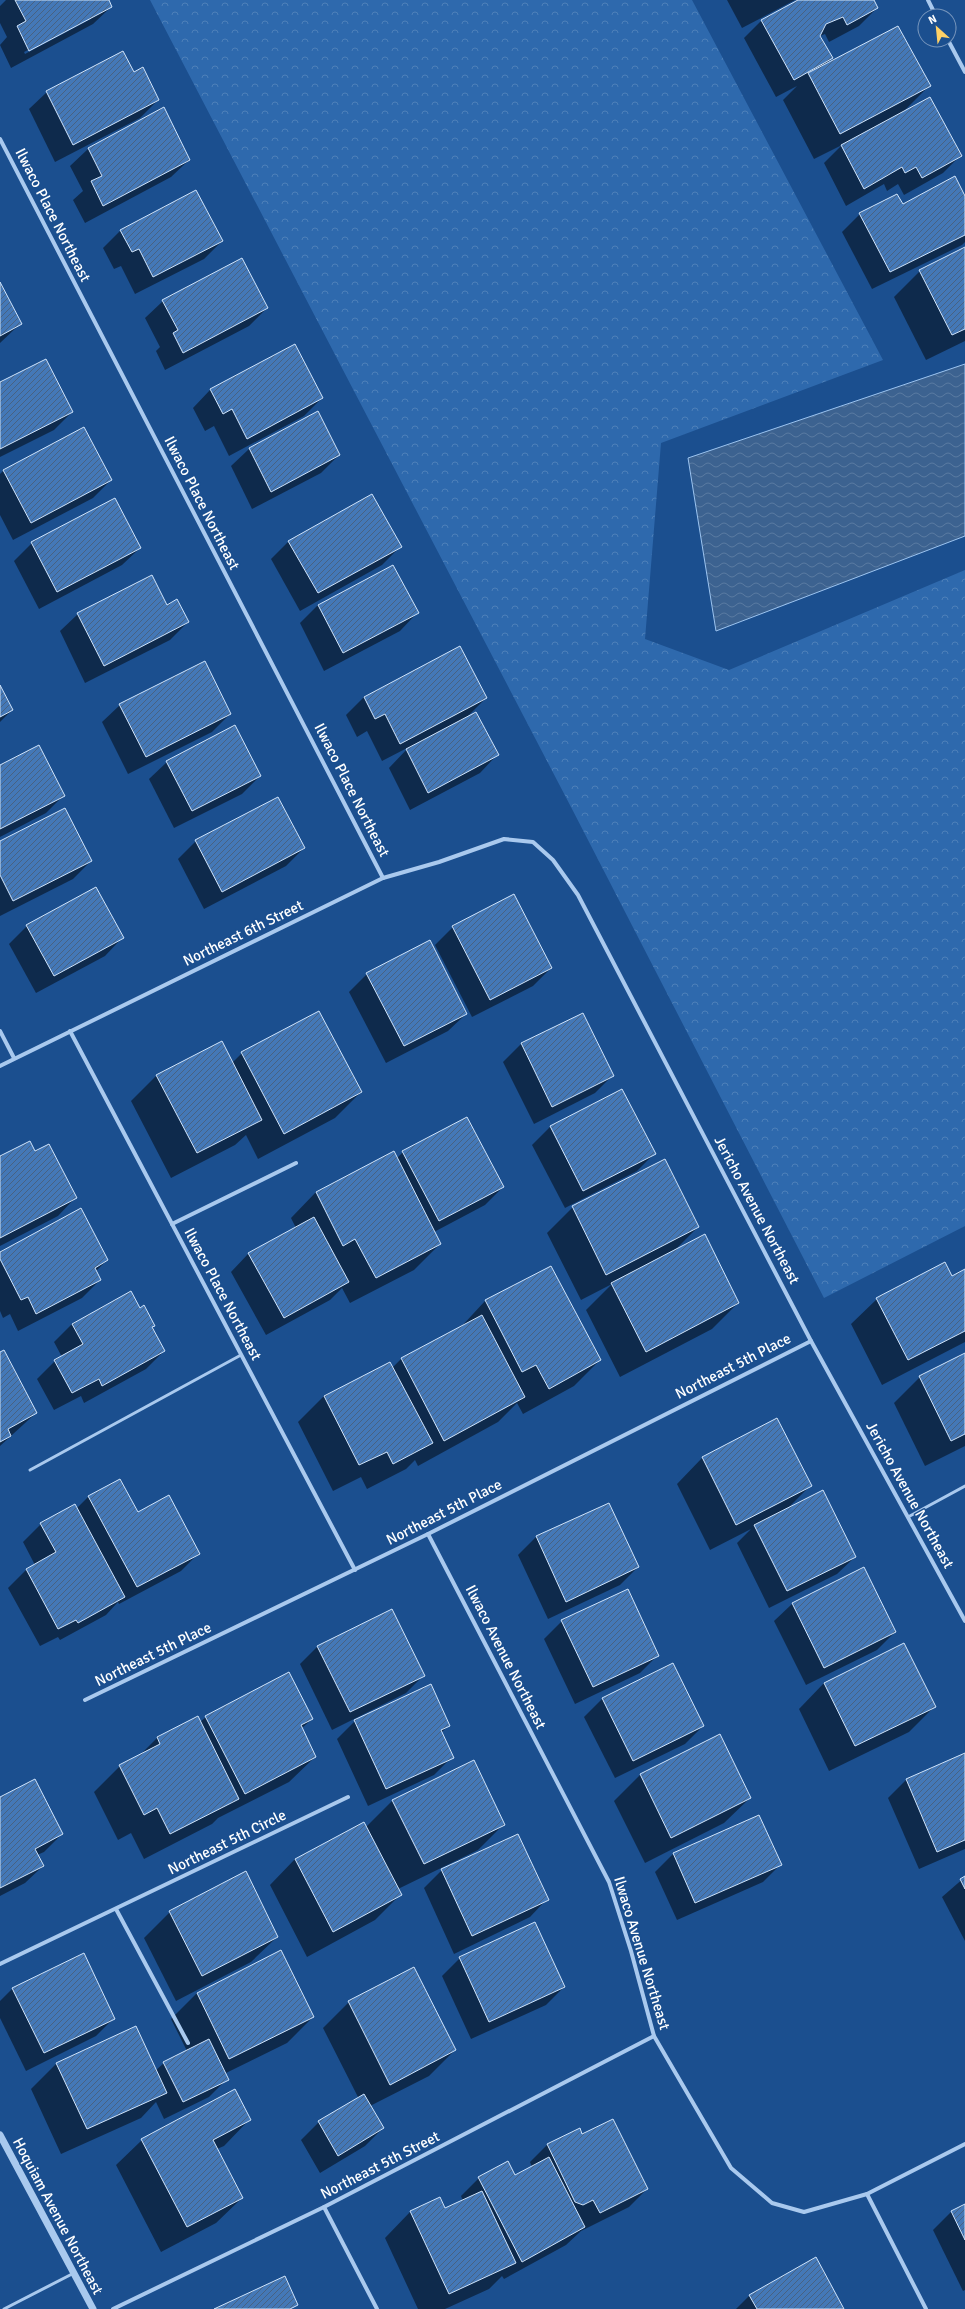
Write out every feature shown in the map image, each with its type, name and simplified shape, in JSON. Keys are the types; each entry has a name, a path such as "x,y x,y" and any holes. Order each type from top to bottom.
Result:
{"street":[{"path":"952,48 965,72"},
{"name":"Ilwaco Place Northeast","path":"0,139 383,878"},
{"name":"Northeast 6th Street","path":"0,1066 70,1030 383,878 439,862 504,839"},
{"name":"Jericho Avenue Northeast","path":"504,839 533,842 553,860 578,895 811,1340 965,1621"},
{"name":"Ilwaco Place Northeast","path":"70,1030 355,1570"},
{"path":"0,1031 14,1058"},
{"path":"172,1224 296,1163"},
{"name":"Northeast 5th Place","path":"85,1700 428,1534 811,1340"},
{"name":"Ilwaco Avenue Northeast","path":"428,1534 609,1882 631,1951 654,2036 731,2168 772,2203 804,2212 867,2194 965,2144"},
{"name":"Northeast 5th Circle","path":"0,1964 348,1797"},
{"path":"116,1909 188,2043"},
{"name":"Northeast 5th Street","path":"113,2309 324,2207 654,2036"},
{"name":"Hoquiam Avenue Northeast","path":"0,2135 93,2309"},
{"path":"867,2194 926,2309"},
{"path":"324,2207 377,2309"}],"lane":[{"path":"30,1470 241,1355"},
{"path":"908,1517 965,1486"},
{"path":"4,2309 74,2273"}],"green space":[{"path":"150,0 692,0 883,360 661,443 645,639 729,670 965,570 965,1226 824,1298 571,807"}],"water":[{"path":"965,364 965,536 716,631 688,458"}],"building":[{"path":"15,0 109,0 112,7 29,51 17,26 26,21"},
{"path":"798,0 874,0 878,8 847,25 843,17 826,24 820,36 833,58 794,80 761,20"},
{"path":"898,26 931,86 840,134 808,73"},
{"path":"123,51 134,72 143,67 159,100 73,145 46,91"},
{"path":"930,97 962,156 922,178 916,167 905,173 902,167 864,189 841,145"},
{"path":"164,107 190,160 103,206 91,181 102,176 88,148"},
{"path":"955,176 965,196 965,235 890,272 859,213 897,194 903,204"},
{"path":"196,190 223,241 153,277 139,249 132,252 120,230"},
{"path":"965,247 965,329 952,335 919,270"},
{"path":"242,258 268,308 183,353 173,333 178,330 162,300"},
{"path":"0,282 22,324 0,336"},
{"path":"295,344 323,398 247,439 232,409 223,414 210,389"},
{"path":"46,359 73,412 0,449 0,382"},
{"path":"318,411 340,455 271,492 249,448"},
{"path":"84,427 112,480 31,523 3,470"},
{"path":"372,494 402,547 318,593 288,541"},
{"path":"115,498 141,548 57,592 31,542"},
{"path":"393,565 419,613 343,653 318,605"},
{"path":"152,575 167,605 177,599 189,622 104,666 77,613"},
{"path":"460,646 487,698 400,744 385,714 375,719 364,697"},
{"path":"205,661 231,714 146,757 119,704"},
{"path":"0,685 13,710 0,717"},
{"path":"476,712 499,755 428,793 406,749"},
{"path":"235,725 261,776 192,811 166,761"},
{"path":"39,745 65,796 0,829 0,765"},
{"path":"278,797 305,848 222,892 195,840"},
{"path":"65,808 92,861 13,901 0,875 0,841"},
{"path":"96,887 124,938 54,976 26,925"},
{"path":"514,894 552,968 490,1000 452,926"},
{"path":"430,940 467,1014 404,1046 366,973"},
{"path":"319,1011 362,1092 284,1134 241,1052"},
{"path":"583,1013 614,1076 552,1107 521,1043"},
{"path":"222,1041 262,1120 197,1153 156,1075"},
{"path":"622,1089 656,1154 583,1191 550,1126"},
{"path":"467,1117 504,1187 439,1221 402,1151"},
{"path":"30,1141 35,1151 49,1144 77,1198 0,1238 0,1156"},
{"path":"394,1151 441,1244 376,1278 355,1239 343,1246 316,1192"},
{"path":"665,1159 699,1227 606,1275 572,1206"},
{"path":"81,1208 108,1260 95,1268 101,1280 36,1314 28,1297 21,1300 0,1259 0,1252"},
{"path":"314,1217 349,1282 284,1318 248,1253"},
{"path":"705,1234 739,1303 646,1352 611,1283"},
{"path":"945,1262 952,1276 965,1269 965,1331 908,1360 876,1298"},
{"path":"551,1266 601,1360 549,1389 536,1365 522,1372 485,1300"},
{"path":"131,1291 140,1308 144,1305 155,1326 152,1327 165,1351 102,1386 99,1379 72,1393 54,1360 83,1344 72,1324"},
{"path":"482,1315 525,1397 444,1441 401,1358"},
{"path":"4,1350 37,1413 8,1429 11,1436 0,1442 0,1352"},
{"path":"965,1353 965,1434 951,1441 919,1376"},
{"path":"390,1362 433,1443 393,1464 387,1452 359,1465 324,1396"},
{"path":"777,1418 812,1486 736,1525 702,1457"},
{"path":"120,1479 138,1512 169,1495 200,1554 137,1587 88,1496"},
{"path":"823,1490 856,1557 787,1591 754,1525"},
{"path":"609,1503 639,1567 566,1602 536,1536"},
{"path":"75,1504 125,1597 78,1623 76,1620 58,1629 26,1569 56,1552 40,1523"},
{"path":"864,1567 896,1632 824,1668 792,1603"},
{"path":"628,1589 659,1656 593,1687 561,1620"},
{"path":"392,1609 425,1676 350,1712 317,1646"},
{"path":"904,1643 936,1707 855,1746 824,1683"},
{"path":"673,1663 704,1726 633,1761 602,1698"},
{"path":"289,1672 313,1719 301,1725 316,1757 245,1794 205,1716"},
{"path":"431,1684 450,1726 441,1730 454,1758 386,1789 354,1720"},
{"path":"198,1716 239,1799 170,1834 157,1808 144,1815 119,1765 160,1744 157,1737"},
{"path":"720,1734 751,1798 671,1838 640,1774"},
{"path":"965,1753 965,1840 937,1852 906,1779"},
{"path":"474,1760 505,1825 424,1864 392,1800"},
{"path":"35,1779 63,1834 35,1849 44,1866 0,1888 0,1797"},
{"path":"759,1815 782,1865 695,1903 673,1853"},
{"path":"364,1822 402,1895 333,1932 295,1859"},
{"path":"518,1834 549,1900 472,1936 441,1869"},
{"path":"246,1871 278,1937 202,1976 169,1911"},
{"path":"965,1876 965,1889 960,1879"},
{"path":"535,1922 565,1987 489,2022 459,1957"},
{"path":"281,1950 314,2017 229,2059 197,1993"},
{"path":"84,1953 115,2019 44,2053 12,1988"},
{"path":"414,1967 456,2050 390,2085 348,2001"},
{"path":"136,2026 167,2093 87,2129 56,2063"},
{"path":"209,2039 229,2080 183,2102 163,2062"},
{"path":"235,2089 251,2120 213,2140 243,2198 187,2227 141,2139"},
{"path":"364,2094 384,2128 338,2156 318,2121"},
{"path":"613,2119 648,2189 600,2213 593,2200 583,2205 575,2202 547,2144 580,2128 582,2134"},
{"path":"549,2157 585,2227 522,2262 478,2177 508,2161 515,2175"},
{"path":"482,2191 516,2263 449,2294 410,2211 440,2197 445,2208"},
{"path":"965,2204 965,2240 951,2211"},
{"path":"816,2257 844,2309 757,2309 749,2295"},
{"path":"285,2276 298,2305 290,2309 214,2309"}]}
